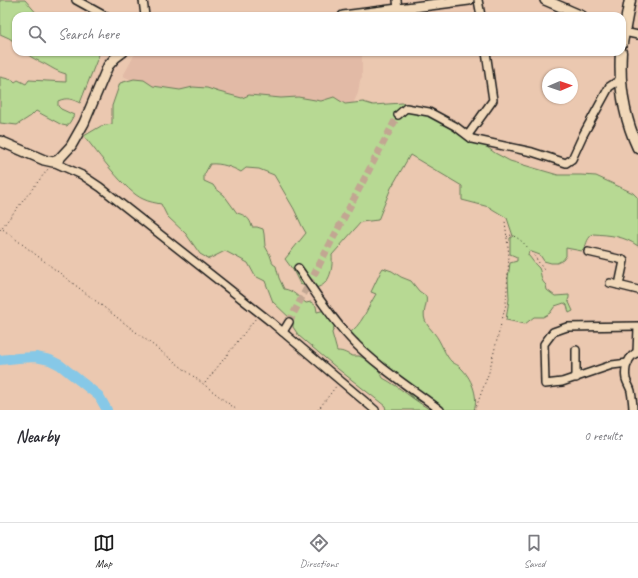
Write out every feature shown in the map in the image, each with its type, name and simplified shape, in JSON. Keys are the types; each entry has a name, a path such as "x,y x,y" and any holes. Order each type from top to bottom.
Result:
{"highway":[{"path":"626,18 630,0"},
{"path":"621,56 623,100 628,122 638,148"}],"main road":[{"path":"380,12 469,0"},
{"path":"545,0 573,12"},
{"path":"0,141 26,153 54,162 62,157 78,134 87,117 105,70 118,56"}],"street":[{"path":"76,0 98,12"},
{"path":"143,0 144,12"},
{"path":"397,0 398,10"},
{"path":"478,0 480,12"},
{"path":"626,33 638,35"},
{"path":"468,135 493,100 487,56"},
{"path":"398,115 406,108 429,112 455,126 472,139 568,162 572,159 609,87 621,79"},
{"path":"54,162 94,182 260,313 375,410"},
{"path":"588,252 623,260 619,285"},
{"path":"298,268 351,340 387,370 440,410"},
{"path":"610,283 638,290"},
{"path":"283,332 289,322"},
{"path":"628,363 612,365 562,382 545,384 543,346 553,332 561,328 576,326 638,327 637,352 631,357 628,363 626,367 626,379 630,390 633,410"},
{"path":"576,350 576,378"}],"path":[{"path":"0,230 54,162"},
{"path":"475,410 489,372 506,304 509,256 505,221"},
{"path":"1,227 237,410"},
{"path":"507,237 512,235 519,239 544,270"},
{"path":"205,384 260,313"},
{"path":"318,410 341,380"}],"shaded area":[{"path":"134,56 362,56 362,77 360,80 358,93 353,104 216,100 161,93 123,76"}],"green space":[{"path":"0,0 25,0 36,12 12,12 12,40 0,34"},
{"path":"30,56 98,56 80,103 69,99 58,101 58,106 61,109 74,115 67,126 62,125 36,111 17,125 0,123 0,77 13,80 15,82 18,80 26,84 29,80 66,82 66,74"},
{"path":"134,79 144,80 153,86 180,90 193,87 207,88 242,98 249,95 281,98 298,97 321,101 334,97 345,104 363,102 373,105 402,103 433,110 447,119 458,134 484,145 510,161 558,175 596,176 633,193 638,198 638,246 622,238 593,234 582,251 566,248 566,256 563,260 557,263 544,261 540,255 529,251 528,255 539,268 547,290 555,296 569,295 568,300 573,311 569,313 567,305 564,303 555,306 550,313 543,317 534,317 525,324 506,320 509,299 508,278 510,263 517,261 517,257 510,254 510,238 513,236 507,218 489,207 462,200 462,186 410,155 391,188 378,220 361,222 332,255 331,272 327,281 323,285 310,288 300,284 293,270 285,259 306,233 274,175 259,169 246,168 241,172 234,168 218,164 210,164 204,175 204,181 213,185 224,195 237,213 248,219 252,227 263,229 265,246 273,264 276,266 284,289 293,293 306,303 311,302 316,306 317,312 325,310 335,324 332,333 337,351 353,356 359,356 366,360 376,368 383,378 431,410 386,410 385,406 299,336 293,327 293,321 273,302 265,281 255,276 248,263 225,251 209,259 200,254 186,234 167,216 161,204 143,199 128,188 112,171 84,136 101,126 112,124 112,106 120,83"},
{"path":"383,268 411,281 419,291 426,296 424,317 426,322 452,362 464,371 471,381 475,393 474,410 440,410 414,399 388,374 383,363 361,345 358,339 349,339 347,335 361,321 376,294 371,292"}],"waterway":[{"path":"0,360 36,357 50,360 60,365 99,396 107,410"}],"tunnel":[{"path":"289,322 398,115"}]}
